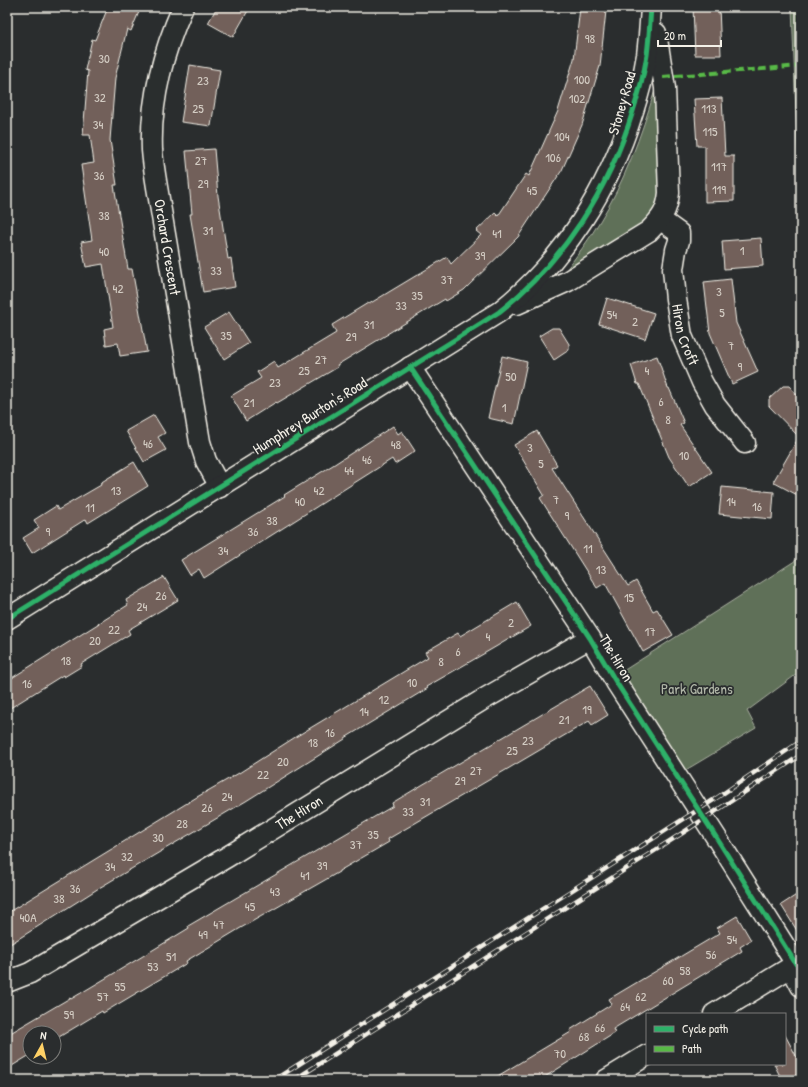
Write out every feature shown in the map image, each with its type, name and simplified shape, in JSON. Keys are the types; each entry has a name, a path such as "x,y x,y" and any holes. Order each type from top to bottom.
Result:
{"street":[{"name":"Orchard Crescent","path":"183,7 167,46 158,81 152,121 152,152 200,442 212,475 220,487"},
{"name":"Stoney Road","path":"596,200 624,141 638,95 647,56 652,7"},
{"name":"Stoney Road","path":"652,7 665,88 667,131 669,193 668,206 661,220"},
{"name":"Humphrey Burton's Road","path":"499,312 529,287 549,265 596,200"},
{"name":"Humphrey Burton's Road","path":"7,619 499,312 568,281 650,231 661,220"},
{"name":"Hiron Croft","path":"661,220 678,233 679,241 673,269 682,336 702,382 715,405 745,443"},
{"name":"The Hiron","path":"410,367 590,638 616,682 716,837 796,964 801,986"},
{"name":"The Hiron","path":"7,982 30,973 227,857 484,699 590,638"},
{"path":"716,1013 796,964"},
{"path":"606,1080 646,1056"}],"green space":[{"path":"792,7 801,7 801,250"},
{"path":"658,87 663,196 649,222 563,274 578,255 609,206 625,174 655,90"},
{"name":"Park Gardens","path":"801,557 801,671 747,711 756,728 684,771 625,678 623,671"}],"building":[{"path":"108,7 141,7 131,31 127,29 115,78 110,140 117,185 114,185 128,269 132,269 147,352 120,356 118,343 106,345 104,329 113,327 103,264 86,267 81,242 92,240 81,165 94,163 90,135 83,135 88,71 85,70 92,39 95,40"},
{"path":"217,7 250,7 233,37 208,23"},
{"path":"693,7 719,7 721,55 695,55"},
{"path":"580,8 606,11 600,66 582,125 562,170 518,237 464,290 446,301 445,299 337,365 338,367 246,421 231,396 261,378 257,372 274,361 278,368 336,333 332,325 447,257 451,264 481,235 476,231 495,213 498,216 526,174 529,176 558,111 574,59"},
{"path":"190,65 220,70 211,126 181,122"},
{"path":"722,98 725,156 734,156 734,201 705,202 705,146 697,146 694,99"},
{"path":"214,149 218,196 228,259 231,258 235,287 203,292 190,214 192,214 186,151"},
{"path":"761,238 763,266 724,269 722,241"},
{"path":"731,279 736,323 758,372 732,384 710,333 704,282"},
{"path":"607,298 654,313 645,339 599,324"},
{"path":"229,312 249,343 224,359 204,327"},
{"path":"552,328 559,328 569,344 569,350 554,360 539,336"},
{"path":"502,356 527,362 514,424 488,418"},
{"path":"657,356 668,388 684,423 680,425 712,472 689,487 669,457 639,384 637,384 631,365"},
{"path":"783,386 789,386 801,399 801,497 773,482 799,437 769,406 769,399"},
{"path":"154,415 165,433 158,437 166,450 144,462 126,431"},
{"path":"393,426 398,434 402,431 415,451 395,464 392,459 204,578 199,569 190,575 181,560 285,496 284,495"},
{"path":"537,431 557,465 552,468 628,586 636,581 653,611 657,609 673,635 643,652 605,583 597,588 540,498 544,495 514,445"},
{"path":"134,462 148,486 88,523 86,519 32,553 23,538 39,528 34,520 56,506 58,510 101,485 100,483"},
{"path":"722,487 774,492 772,519 719,514"},
{"path":"164,577 178,600 128,630 130,634 81,664 82,666 64,677 63,675 7,710 7,681 128,605 126,600"},
{"path":"517,602 531,626 426,687 428,688 345,738 246,801 99,888 7,946 7,913 428,657 425,652 458,633 460,636"},
{"path":"590,686 608,715 592,725 589,721 388,839 389,842 239,929 186,961 187,963 103,1013 102,1011 62,1035 62,1025 24,1025 70,998 71,999 189,928 188,926 393,806 392,803"},
{"path":"801,892 801,937 781,905"},
{"path":"737,916 751,940 740,947 742,951 613,1029 615,1033 540,1080 491,1080 571,1032 570,1030 612,1004 609,999 720,933 717,928"},
{"path":"22,1026 22,1060 7,1069 7,1035"},
{"path":"786,1037 801,1065 801,1080 782,1080 774,1065 786,1065"}],"railway":[{"path":"274,1080 715,799 801,741"},
{"path":"294,1080 684,832 801,755"}],"marked path":[{"path":"663,77 801,66"}],"cycle path":[{"path":"7,619 499,312 522,292 564,247 581,222 611,168 623,140 641,83 647,55 651,7"},
{"path":"410,367 590,638 616,682 796,964"}]}
